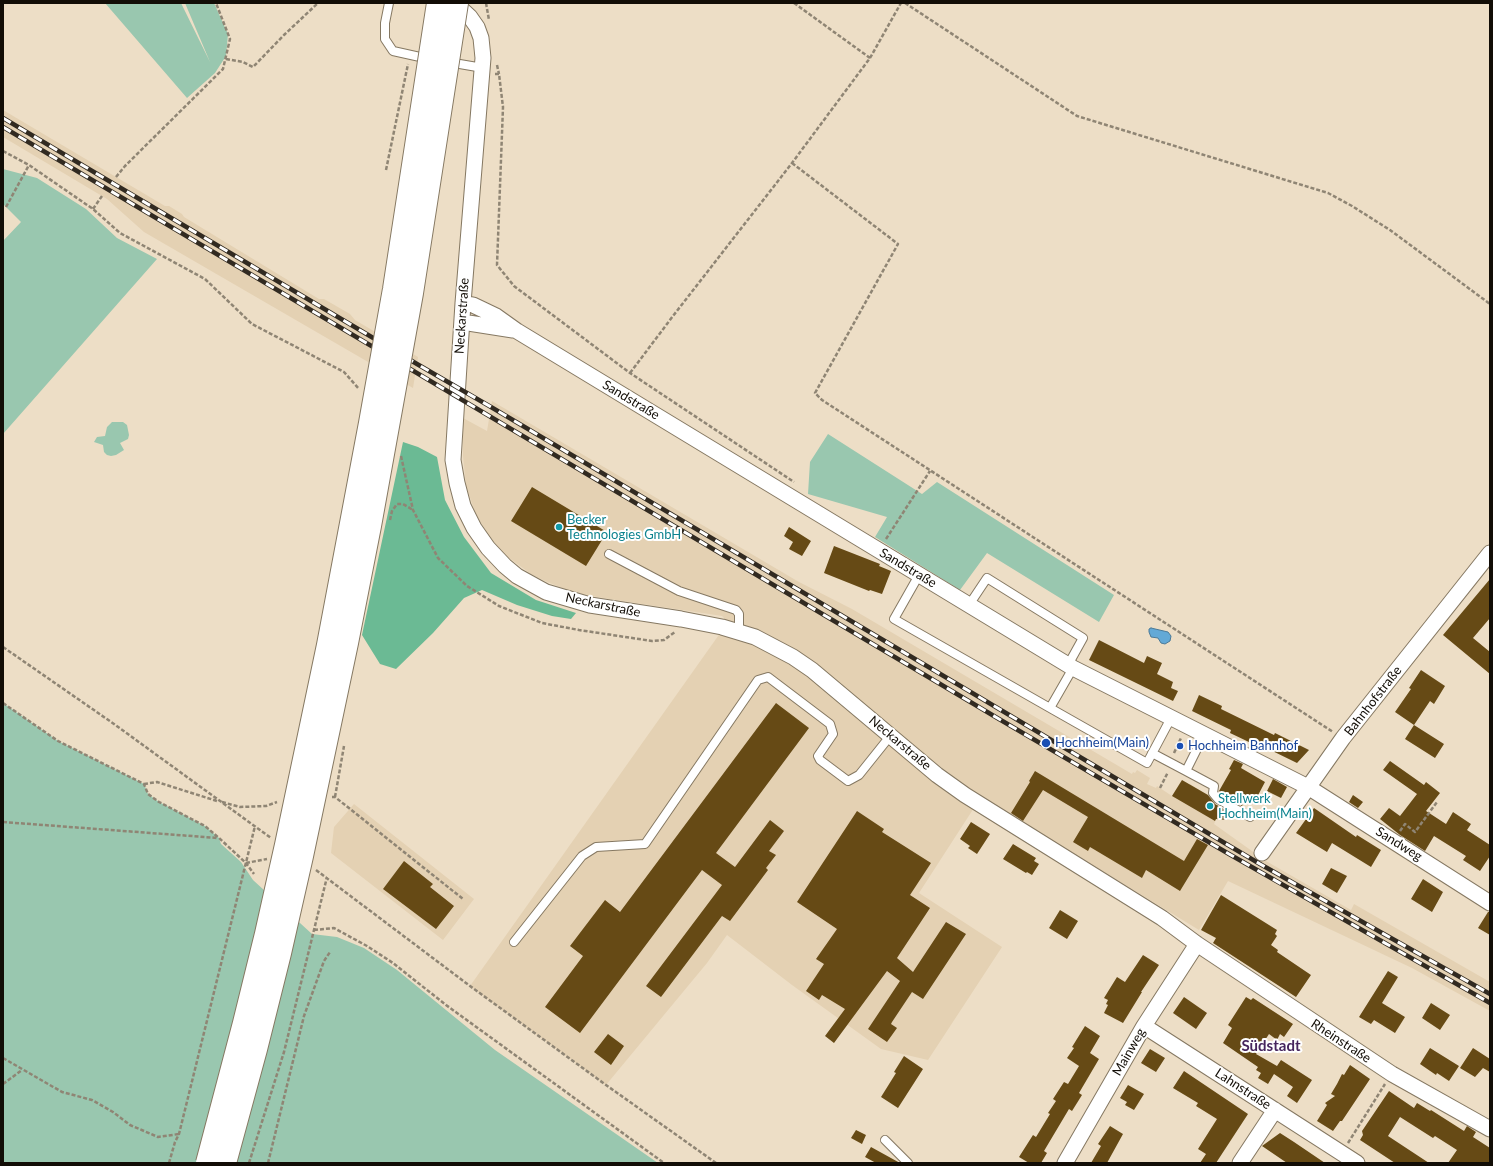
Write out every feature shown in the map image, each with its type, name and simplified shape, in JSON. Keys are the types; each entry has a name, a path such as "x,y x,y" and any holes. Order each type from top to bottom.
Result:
{"highway":[{"path":"207,1163 266,934 328,645 392,297 438,3"},
{"path":"225,1163 280,953 350,627 410,301 456,3"}],"street":[{"name":"Neckarstraße","path":"456,3 470,17 477,28 483,47 483,71 463,303 454,460 457,483 463,506 474,528 488,548 505,566 518,576 546,592 590,605 705,623 739,632 775,647 812,670 937,775 965,795 1162,918 1197,944"},
{"name":"Sandstraße","path":"463,303 473,305 496,316 518,331 1070,666 1308,787"},
{"name":"Sandstraße","path":"462,322 518,331"},
{"name":"Bahnhofstraße","path":"1262,853 1343,738 1490,553"},
{"name":"Sandweg","path":"1308,787 1490,902"},
{"name":"Mainweg","path":"1065,1163 1144,1026 1197,944"},
{"name":"Rheinstraße","path":"1197,944 1392,1074 1490,1129"},
{"name":"Lahnstraße","path":"1144,1026 1357,1163"},
{"path":"1240,1163 1275,1110"}],"lane":[{"path":"389,3 385,23 385,39 393,51 483,71"},
{"path":"609,554 678,591 736,610 739,614 739,632"},
{"path":"919,575 894,619 1146,763 1171,718"},
{"path":"969,605 987,578 1083,638 1050,708"},
{"path":"514,942 582,856 596,847 645,844 758,680 768,677 830,724 833,734 818,756 820,760 848,781 859,775 891,735"},
{"path":"1186,771 1204,735"},
{"path":"1152,753 1214,786 1213,793 1218,799 1250,817"},
{"path":"885,1140 908,1163"}],"path":[{"path":"116,177 125,166 223,69 230,39 216,3"},
{"path":"226,59 243,62 253,67 284,34 318,3"},
{"path":"794,3 870,58"},
{"path":"630,373 792,163 870,58 901,3"},
{"path":"905,3 1077,116 1328,193 1390,230 1490,304"},
{"path":"386,170 409,55"},
{"path":"483,71 499,74 503,107 497,265 514,286 630,373 793,480 797,485 794,498"},
{"path":"3,151 29,166 93,209 120,233 205,279 252,324 344,372 359,390"},
{"path":"792,163 898,244 815,393 822,400 930,471 1343,738"},
{"path":"6,207 29,166"},
{"path":"93,209 102,196"},
{"path":"879,550 930,471"},
{"path":"3,647 114,724 255,826 179,1134 169,1163"},
{"path":"3,702 58,741 144,784 148,794 159,802 205,826 220,838 246,863 254,874"},
{"path":"1172,756 1181,738"},
{"path":"1393,841 1405,824 1414,832 1437,802"},
{"path":"3,822 220,838"},
{"path":"249,1163 284,1052 328,877 470,986 716,1163"},
{"path":"314,930 334,928 374,950 471,1023 664,1163"},
{"path":"268,1163 304,1016 324,961 330,952"},
{"path":"3,1058 62,1092 92,1100 113,1112 130,1125 158,1137 179,1134"},
{"path":"3,1084 22,1069"},
{"path":"1342,1153 1392,1074"}],"shaded area":[{"path":"3,110 165,206 169,206 182,214 184,217 319,299 324,299 350,314 355,320 418,357 413,388 144,232 107,199 3,137"},
{"path":"492,401 799,582 852,609 1132,774 1137,770 1150,778 1147,784 1156,788 1157,786 1172,796 1180,783 1188,788 1190,784 1201,791 1227,820 1216,819 1214,824 1266,861 1351,910 1354,904 1490,982 1490,1011 1412,968 1228,881 1199,930 981,797 919,893 1002,947 928,1060 881,1049 792,985 727,935 707,963 606,1085 470,986 728,622 722,616 572,592 531,574 509,558 489,537 475,512 466,486 463,456 463,418 487,431"},
{"path":"354,804 474,899 443,940 331,853 334,827"}],"green space":[{"path":"105,3 181,3 210,62 185,3 214,3 228,34 226,56 215,73 187,98"},
{"path":"3,169 37,178 86,209 117,238 157,259 3,434 3,241 21,222 3,204"},
{"path":"112,422 123,422 127,425 129,435 128,439 120,443 124,450 111,456 104,452 103,445 94,442 97,437 105,436 107,427"},
{"path":"828,434 922,494 937,482 1114,595 1099,622 987,553 960,590 875,537 887,517 808,494 810,462"},
{"path":"403,442 418,447 437,457 445,500 464,537 491,573 536,600 576,613 571,619 552,616 517,605 482,590 464,598 433,633 396,669 380,664 362,635"},
{"path":"3,703 58,741 144,784 148,794 159,802 205,826 219,838 221,844 241,862 253,880 312,934 337,937 364,948 397,970 495,1050 658,1163 3,1163"}],"water":[{"path":"1151,628 1168,632 1171,636 1170,641 1165,644 1161,643 1158,638 1151,637 1149,629"}],"building":[{"name":"Becker Technologies GmbH","path":"532,487 607,532 586,566 511,521"},
{"path":"789,527 811,541 802,556 789,549 793,542 784,536"},
{"path":"834,546 880,564 879,566 891,571 882,594 869,591 824,573"},
{"path":"1490,579 1490,618 1473,638 1490,652 1490,674 1443,635"},
{"path":"1099,640 1144,663 1147,656 1162,663 1157,674 1173,682 1171,688 1178,691 1173,701 1089,660"},
{"path":"1421,670 1445,686 1434,704 1430,701 1414,725 1395,712 1411,689 1409,688"},
{"path":"1199,695 1222,706 1221,709 1309,750 1297,763 1252,741 1251,743 1230,733 1231,730 1192,711"},
{"path":"776,703 809,728 716,853 735,867 770,820 784,831 769,851 776,855 766,868 768,870 730,921 722,916 661,997 646,986 722,885 702,870 580,1033 545,1007 583,956 570,946 605,900 620,912"},
{"path":"1414,725 1444,744 1435,758 1405,739"},
{"path":"1234,760 1243,764 1241,768 1265,782 1255,801 1247,796 1242,806 1222,795 1219,791 1231,770 1229,769"},
{"path":"1390,761 1424,785 1426,782 1440,793 1426,811 1446,824 1453,812 1471,824 1467,830 1490,845 1490,856 1480,871 1463,860 1466,856 1434,836 1425,851 1400,835 1380,819 1389,808 1400,816 1417,794 1383,770"},
{"path":"1035,771 1184,861 1197,839 1208,845 1180,891 1146,870 1142,878 1090,847 1088,851 1073,842 1088,817 1043,790 1023,821 1011,813"},
{"path":"1273,779 1287,787 1281,798 1267,791"},
{"path":"1182,780 1208,795 1215,804 1231,813 1227,820 1216,819 1215,821 1172,796"},
{"path":"1353,795 1363,802 1358,808 1349,802"},
{"path":"1314,808 1356,837 1357,835 1381,850 1371,867 1332,843 1327,852 1296,833"},
{"path":"857,811 884,829 882,832 931,863 910,895 930,908 897,958 913,972 946,922 966,934 923,999 912,992 891,1024 897,1028 887,1042 868,1029 900,981 887,971 834,1043 825,1036 845,1009 822,995 819,1000 806,991 824,964 816,959 837,929 797,902"},
{"path":"971,822 990,834 977,854 968,848 970,846 960,839"},
{"path":"1013,844 1036,858 1034,861 1039,864 1032,875 1003,859"},
{"path":"404,861 433,884 430,887 454,906 436,929 383,889"},
{"path":"1331,868 1347,876 1337,893 1322,884"},
{"path":"1423,879 1443,892 1432,912 1411,899"},
{"path":"1221,895 1277,930 1275,934 1277,936 1271,945 1278,950 1277,952 1311,975 1296,997 1213,943 1216,938 1201,930"},
{"path":"1060,910 1078,921 1067,939 1049,928"},
{"path":"1488,912 1490,912 1490,935 1478,928"},
{"path":"1143,955 1159,965 1123,1023 1104,1013 1108,1005 1106,1004 1108,1000 1104,998 1117,977 1125,982"},
{"path":"1388,971 1398,977 1382,1003 1405,1017 1395,1033 1374,1020 1371,1024 1359,1017"},
{"path":"1184,997 1207,1013 1196,1029 1173,1013"},
{"path":"1246,997 1251,1000 1253,998 1293,1024 1284,1037 1280,1034 1277,1040 1269,1034 1256,1054 1277,1066 1281,1060 1312,1080 1297,1103 1287,1096 1293,1087 1274,1074 1268,1084 1258,1078 1261,1073 1256,1070 1258,1067 1223,1043 1232,1028 1228,1025"},
{"path":"1431,1003 1450,1015 1440,1030 1422,1018"},
{"path":"1085,1026 1100,1036 1090,1053 1099,1059 1079,1093 1082,1095 1072,1111 1069,1109 1044,1151 1047,1153 1041,1163 1029,1163 1019,1157 1033,1135 1036,1137 1050,1114 1048,1113 1056,1101 1053,1099 1064,1082 1068,1084 1079,1066 1067,1058"},
{"path":"608,1034 624,1046 611,1065 594,1052"},
{"path":"1430,1048 1459,1066 1449,1081 1437,1073 1436,1075 1420,1064"},
{"path":"1473,1048 1490,1059 1490,1072 1483,1068 1475,1077 1460,1068"},
{"path":"1150,1049 1165,1058 1156,1072 1141,1063"},
{"path":"904,1056 923,1069 898,1108 881,1097 896,1073 894,1072"},
{"path":"1350,1065 1370,1079 1342,1121 1340,1121 1333,1131 1317,1121 1327,1105 1325,1103 1335,1096 1331,1094 1342,1074 1344,1075"},
{"path":"1184,1071 1248,1114 1216,1163 1200,1163 1206,1154 1198,1149 1217,1119 1196,1106 1198,1103 1173,1088"},
{"path":"1128,1085 1144,1094 1134,1110 1125,1105 1127,1102 1120,1098"},
{"path":"1389,1091 1414,1108 1417,1103 1464,1131 1467,1126 1476,1132 1473,1137 1490,1148 1490,1163 1448,1163 1457,1150 1435,1136 1433,1138 1400,1117 1388,1136 1429,1163 1395,1163 1360,1140 1363,1135 1362,1131"},
{"path":"1110,1126 1123,1134 1107,1163 1091,1163 1101,1146 1098,1144"},
{"path":"856,1130 866,1135 862,1144 851,1138"},
{"path":"1280,1133 1325,1163 1287,1163 1262,1146"},
{"path":"871,1147 900,1163 876,1163 865,1157"}],"railway":[{"path":"3,118 1260,864 1490,994"},
{"path":"3,127 999,719 1229,854 1490,1003"}],"place":[{"name":"Becker Technologies GmbH","path":"559,527"},
{"name":"Hochheim(Main)","path":"1046,743"},
{"name":"Hochheim Bahnhof","path":"1180,746"},
{"name":"Stellwerk Hochheim(Main)","path":"1210,806"}],"district":[{"name":"Südstadt","path":"1271,1046"}]}
